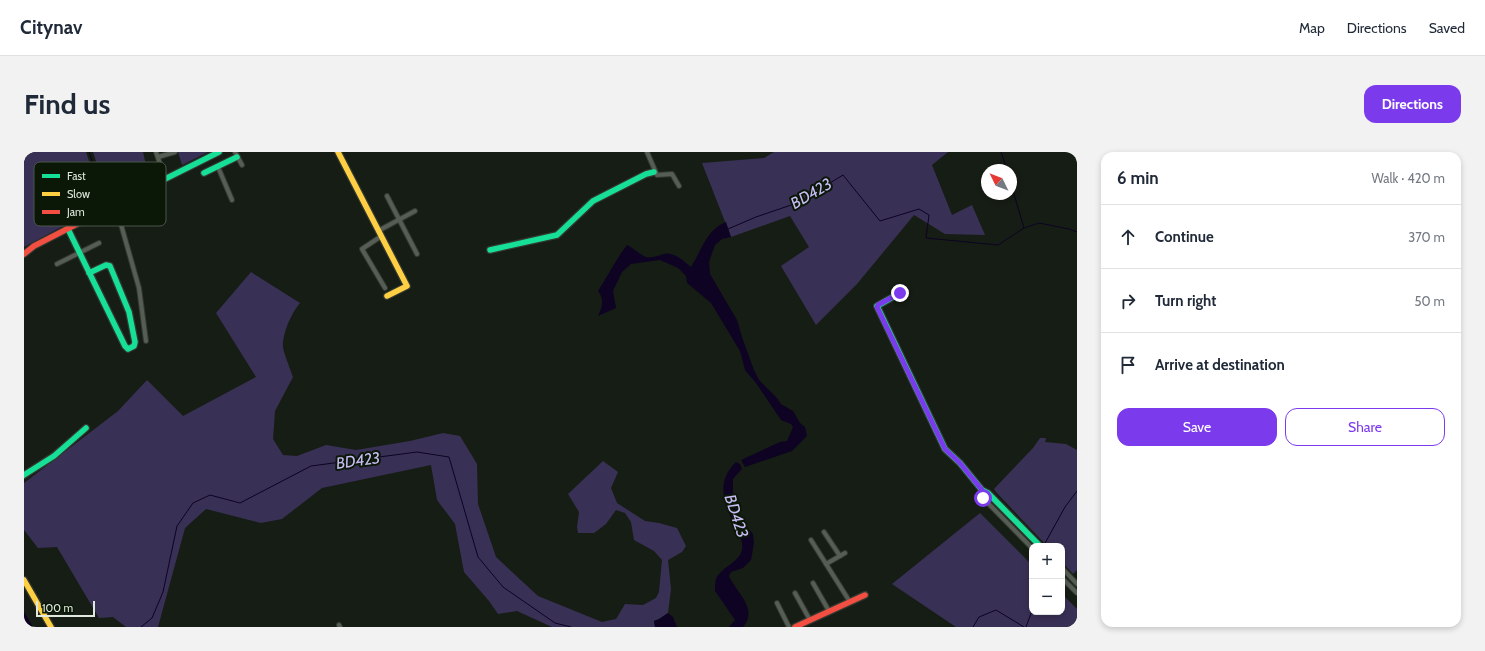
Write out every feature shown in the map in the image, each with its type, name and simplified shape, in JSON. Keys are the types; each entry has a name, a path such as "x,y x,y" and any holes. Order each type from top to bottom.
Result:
{"street":[{"path":"157,154 175,152"},
{"path":"166,178 219,152"},
{"path":"338,152 406,286 387,296"},
{"path":"647,152 654,172 657,176 672,174 679,186"},
{"path":"204,173 218,167 236,154 242,165"},
{"path":"218,167 232,200"},
{"path":"490,250 557,235 594,201 646,174 654,172"},
{"path":"387,196 417,254"},
{"path":"384,288 362,249 399,219 415,211"},
{"path":"24,254 34,246 74,226"},
{"path":"121,226 139,288 146,341"},
{"path":"68,229 125,346 128,349 134,346 135,342 129,312 110,266 106,265 90,273"},
{"path":"57,264 99,243"},
{"path":"900,293 877,307 945,449 960,463 982,490 988,493 1037,543"},
{"path":"24,475 54,456 86,428"},
{"path":"982,490 983,498 1029,545"},
{"path":"824,532 840,556"},
{"path":"811,540 850,602"},
{"path":"826,564 846,553"},
{"path":"1065,571 1077,584"},
{"path":"1063,579 1077,593"},
{"path":"24,580 51,627"},
{"path":"813,583 829,610"},
{"path":"795,593 810,620"},
{"path":"795,627 829,610 865,595"},
{"path":"777,603 789,627"}],"shaded area":[{"path":"24,152 86,152 89,162 34,162 34,226 63,226 24,247"},
{"path":"93,152 143,152 145,162 96,162"},
{"path":"178,152 208,152 182,165"},
{"path":"774,152 948,152 932,165 952,215 972,205 985,235 945,234 914,215 857,284 816,325 781,266 809,247 790,216 731,237 702,163 764,158"},
{"path":"251,272 300,303 288,324 283,342 284,353 293,377 275,411 273,439 283,455 297,456 326,445 356,450 410,441 443,433 460,436 477,464 478,504 496,557 538,596 602,622 616,619 625,604 643,605 656,598 659,592 662,560 654,551 634,540 631,522 625,513 616,510 606,524 594,533 578,533 577,527 579,512 568,494 603,461 618,472 611,488 617,503 645,521 677,528 686,546 682,552 668,560 671,589 668,613 654,621 655,627 552,627 517,611 498,614 464,572 455,524 437,500 431,465 322,488 282,519 261,523 206,509 185,528 158,627 126,627 113,617 99,618 57,547 38,548 24,530 24,483 118,411 147,380 183,416 256,377 216,313"},
{"path":"1040,438 1046,438 1045,442 1066,444 1077,450 1077,570 1073,574 1065,565 1065,543 1044,543 994,489 1033,448"},
{"path":"980,513 1029,562 1029,615 1065,615 1065,597 1077,609 1077,627 956,627 892,584"}],"water":[{"path":"726,222 731,237 722,239 715,245 709,262 710,274 737,320 754,370 759,380 781,404 793,411 800,423 805,427 807,436 792,451 745,467 741,460 780,442 787,441 793,427 791,424 781,420 756,383 745,370 740,351 711,303 687,283 686,276 678,268 660,260 631,264 622,272 613,291 616,308 598,316 602,307 602,297 598,291 627,245 646,257 653,257 667,253 671,254 691,267 709,235"},
{"path":"736,462 740,464 742,469 733,479 733,495 741,520 753,534 754,543 751,560 743,568 731,572 729,576 745,601 749,614 743,627 729,627 735,620 715,591 715,586 716,579 719,574 737,559 742,549 742,543 728,510 724,493 725,477"},
{"path":"24,612 33,627 24,627"},
{"path":"668,613 673,617 677,627 655,627 654,621"}],"waterway":[{"path":"89,152 92,162"},
{"path":"1001,152 1005,164"},
{"name":"BD423","path":"728,229 756,217 797,203 843,175 880,221 919,209 929,215 926,238 998,245 1024,228 1039,223 1077,232"},
{"path":"1016,200 1024,228"},
{"name":"BD423","path":"141,627 152,618 163,592 177,526 193,503 210,495 240,503 311,466 417,452 449,457 478,557 503,587 555,623 571,627"},
{"path":"1045,543 1065,507 1077,491"},
{"path":"973,627 979,617 996,610 1024,627"},
{"path":"1026,627 1030,615"}],"traffic: fast":[{"path":"166,178 219,152"},
{"path":"204,173 237,157"},
{"path":"490,250 557,235 593,201 646,174 654,172"},
{"path":"68,229 89,273 125,346 128,349 134,346 135,342 129,312 110,266 106,265 89,273"},
{"path":"900,293 877,306 945,449 960,463 982,490 988,493 1037,543"},
{"path":"24,475 54,456 86,428"}],"traffic: slow":[{"path":"338,152 407,286 387,296"},
{"path":"24,580 51,627"}],"traffic: jam":[{"path":"24,254 34,246 73,226"},
{"path":"795,627 865,595"}],"route":[{"path":"900,293 877,307 945,449 960,463 982,490 983,498"}]}
